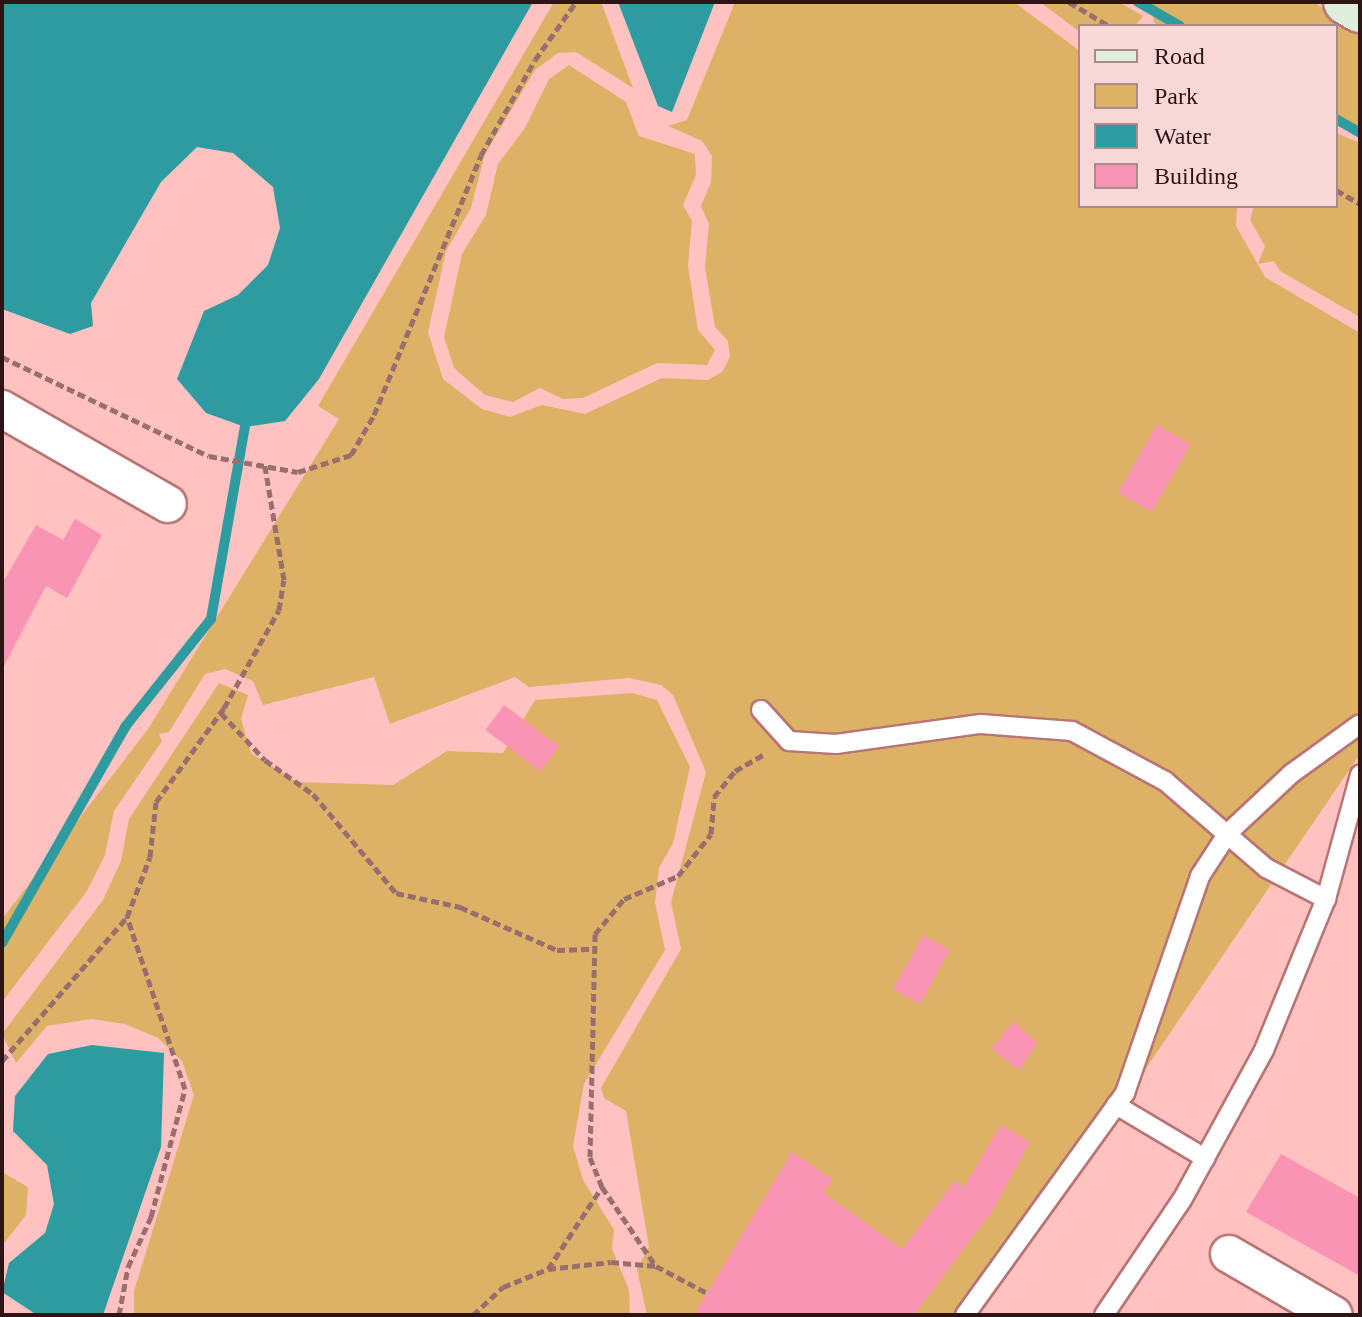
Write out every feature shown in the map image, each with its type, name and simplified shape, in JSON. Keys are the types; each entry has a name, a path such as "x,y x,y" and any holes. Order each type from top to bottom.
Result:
{"street":[{"path":"1346,2 1360,10"},
{"path":"3,413 168,504"},
{"path":"1229,1254 1334,1315"}],"lane":[{"path":"761,710 789,741 836,744 981,724 1072,731 1165,781 1266,868 1326,899"},
{"path":"965,1315 1116,1105 1200,876 1228,833 1291,774 1360,724"},
{"path":"1104,1315 1205,1158 1264,1050 1326,899 1360,775"},
{"path":"1116,1105 1205,1158"}],"path":[{"path":"2,357 209,456 298,472 351,455 374,415 481,155 535,60 576,2"},
{"path":"1069,2 1106,24"},
{"path":"1338,191 1360,204"},
{"path":"2,1061 127,917 150,857 156,802 221,713 279,610 284,580 265,466"},
{"path":"221,713 265,760 313,794 396,893 460,907 557,950 594,949"},
{"path":"656,1266 602,1187 590,1157 595,934 624,899 678,876 711,834 714,797 735,771 789,741"},
{"path":"119,1315 128,1267 151,1217 185,1089 127,917"},
{"path":"548,1269 602,1187"},
{"path":"473,1315 503,1287 548,1269 611,1262 656,1266 707,1293"}],"green space":[{"path":"554,2 601,2 633,88 576,52 558,53 535,70 485,154 471,208 446,251 428,332 443,379 482,409 510,417 542,405 585,414 662,378 708,380 722,372 730,357 728,341 715,327 705,267 709,224 701,206 711,182 712,156 702,141 668,126 687,120 735,2 1014,2 1078,50 1078,208 1237,208 1236,226 1265,277 1360,333 1360,754 978,1315 647,1315 637,1269 649,1247 626,1111 604,1098 601,1088 681,949 671,902 706,772 673,695 661,685 629,678 529,687 515,677 390,724 374,677 263,705 253,681 225,669 205,674 169,732 159,734 162,741 114,811 105,855 87,891 2,1002 2,919 148,729 339,419 318,406"},
{"path":"1040,2 1119,2 1143,16 1137,24 1078,24 1078,30"},
{"path":"1148,2 1313,2 1360,31 1360,128 1338,115 1338,24 1155,24"},
{"path":"569,65 626,102 639,136 695,154 696,175 683,205 692,221 688,266 698,330 715,350 707,365 657,363 583,398 563,399 540,388 513,402 485,395 454,368 444,337 462,254 486,215 498,164 525,128 549,79"},
{"path":"1338,134 1360,143 1360,317 1280,271 1274,261 1258,264 1265,246 1250,220 1253,208 1338,208"},
{"path":"219,683 248,695 241,719 251,753 297,782 393,785 447,751 503,753 535,700 632,693 657,700 690,767 673,843 659,868 655,902 665,950 584,1084 573,1146 583,1180 614,1230 612,1249 629,1290 630,1315 134,1315 134,1291 194,1095 182,1061 158,1038 125,1024 91,1019 47,1026 16,1063 2,1034 103,900 121,861 129,819"},
{"path":"2,1172 28,1187 26,1215 2,1246"}],"water":[{"path":"2,2 533,2 319,379 285,421 245,427 206,413 177,379 204,311 238,295 268,265 280,228 273,187 233,153 197,147 161,182 91,303 93,326 70,334 2,309"},
{"path":"618,2 715,2 672,112 658,106"},
{"path":"92,1045 164,1053 161,1147 103,1315 37,1315 2,1292 9,1263 45,1233 54,1204 47,1165 13,1131 15,1096 48,1054"}],"building":[{"path":"1157,425 1191,444 1152,512 1118,493"},
{"path":"75,519 102,535 67,598 46,586 2,670 2,584 36,525 63,540"},
{"path":"504,705 559,747 540,771 485,730"},
{"path":"923,935 950,950 920,1004 893,989"},
{"path":"1013,1021 1037,1043 1019,1070 992,1049"},
{"path":"1001,1125 1030,1142 993,1210 914,1315 694,1315 792,1152 832,1179 824,1193 902,1249 955,1181 964,1187"},
{"path":"1281,1154 1360,1198 1360,1276 1246,1212"}],"waterway":[{"path":"1138,2 1176,24"},
{"path":"1338,120 1360,133"},
{"path":"2,943 125,727 211,619 245,427"}]}
